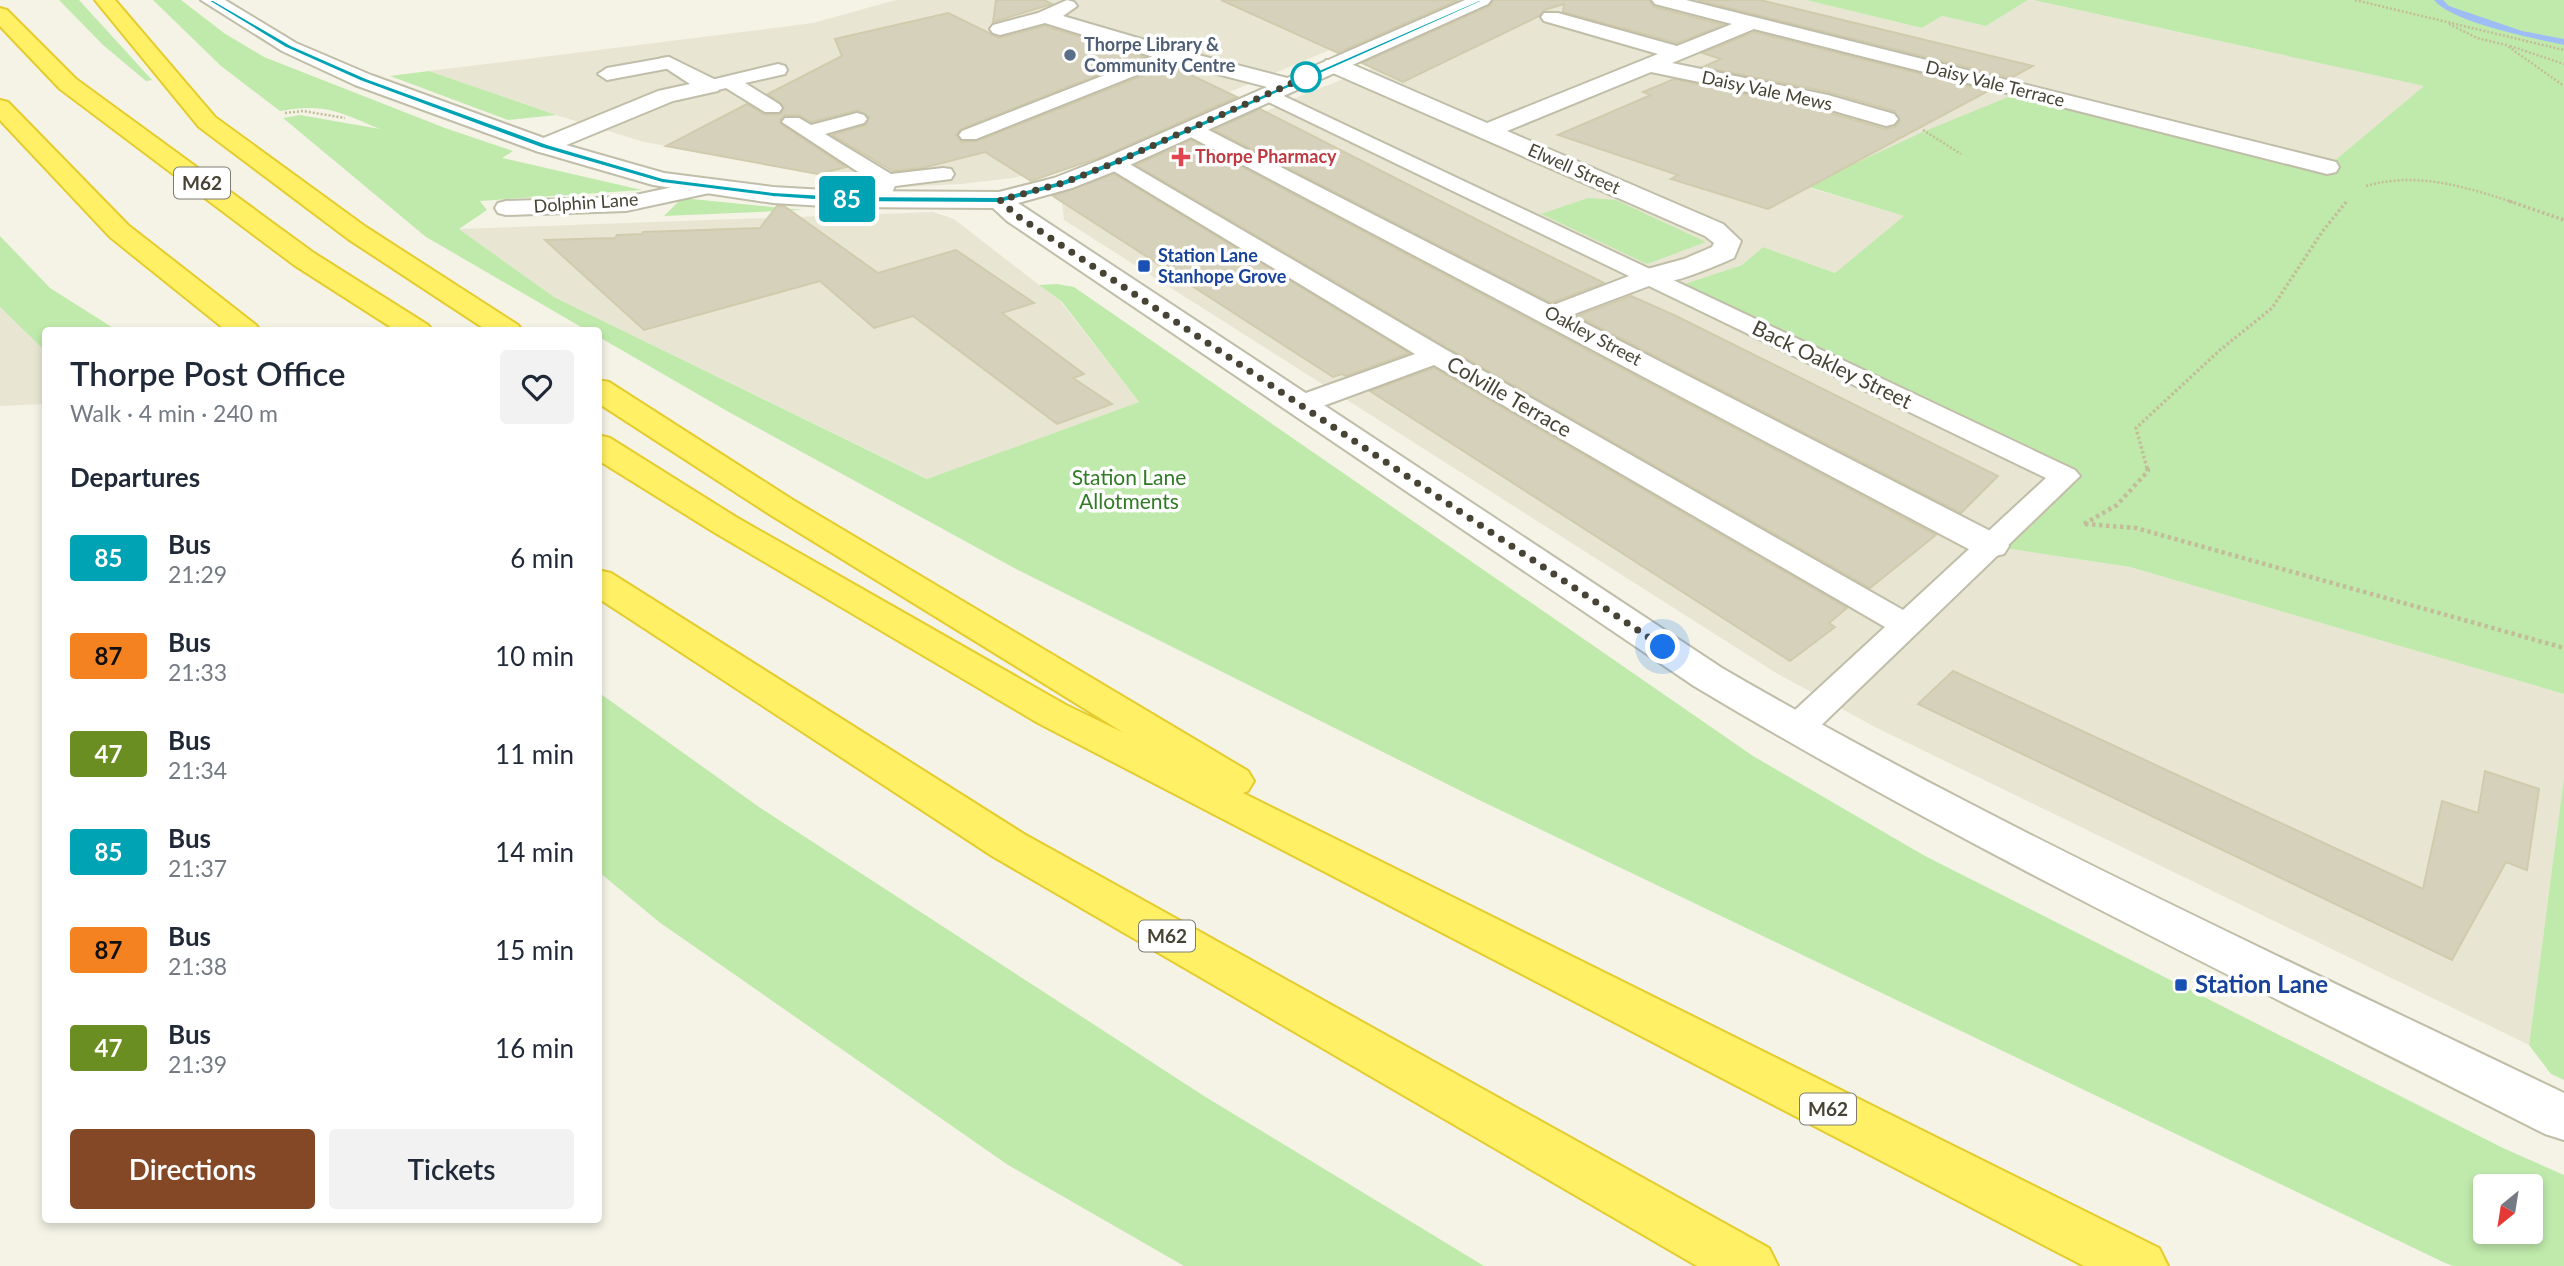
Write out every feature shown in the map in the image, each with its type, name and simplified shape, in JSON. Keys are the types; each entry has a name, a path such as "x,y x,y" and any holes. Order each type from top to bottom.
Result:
{"highway":[{"path":"104,0 207,122 357,233 502,327"},
{"name":"M62","path":"0,15 68,84 304,259 412,327"},
{"path":"0,107 119,231 241,327"},
{"path":"602,392 781,508 1517,952"},
{"name":"M62","path":"602,448 724,524 1052,714 2139,1266"},
{"name":"M62","path":"602,584 1008,845 1749,1266"}],"street":[{"path":"211,0 289,47 351,74 544,146 662,180 773,195 883,190 1000,200 1063,183 1114,163 1481,0"},
{"path":"1000,29 1045,17 1082,0"},
{"name":"Daisy Vale Terrace","path":"1662,0 2327,167"},
{"path":"1045,17 1277,90"},
{"path":"1551,17 1678,53"},
{"path":"1487,131 1752,23"},
{"path":"669,63 719,84"},
{"name":"Elwell Street","path":"1334,65 1714,230 1728,241 1724,252 1694,265 1650,277"},
{"name":"Daisy Vale Mews","path":"1648,65 1828,103 1885,119"},
{"path":"544,146 667,96 719,84"},
{"name":"Oakley Street","path":"1193,129 1552,314 1991,546"},
{"path":"1000,200 1016,215 1708,677 1796,729 2017,848 2564,1118"}],"lane":[{"path":"969,135 1171,55"},
{"path":"607,74 669,63"},
{"path":"719,84 778,70"},
{"path":"719,84 772,108"},
{"name":"Back Oakley Street","path":"1277,90 1650,277 2064,475 1796,729"},
{"path":"857,119 801,127 883,190 943,174"},
{"name":"Colville Terrace","path":"1114,163 1436,355 1907,626"},
{"name":"Dolphin Lane","path":"506,208 626,204 706,187"},
{"path":"1552,314 1650,277"},
{"path":"1302,404 1436,355"}],"path":[{"path":"2355,0 2564,50"},
{"path":"2445,22 2477,38 2564,64"},
{"path":"2506,45 2564,86"},
{"path":"2360,189 2379,180 2402,177 2437,181 2564,220"},
{"path":"2084,524 2117,505 2148,471 2137,428 2220,350 2272,308 2322,232 2353,195"},
{"path":"2026,513 2084,524 2136,528 2416,604 2564,648"}],"shaded area":[{"path":"896,0 1449,0 1039,172 961,184 905,187 872,183 644,142 429,71 813,23"},
{"path":"1516,0 1806,0 1922,28 1942,16 1986,26 2028,0 2033,0 2425,86 2327,167 1807,187 1905,216 1835,273 1763,247 1742,265 1675,288 2065,476 1992,546 2130,567 2564,694 2564,777 2529,1045 1875,727 1776,673 1064,220 1062,202 1307,93 1370,69"},
{"path":"933,212 954,219 1061,302 1139,402 928,479 554,297 459,229"},
{"path":"0,307 42,348 42,404 0,406"}],"green space":[{"path":"59,0 79,0 152,80 146,81 103,45"},
{"name":"Station Lane Allotments","path":"153,0 181,0 224,33 264,57 445,128 513,151 502,158 642,190 480,201 487,210 459,229 554,297 927,479 1139,402 1062,302 1039,285 1074,287 1753,756 1925,856 2503,1148 2564,1175 2564,1266 2453,1266 2443,1262 1477,799 1016,569 727,411 602,339 602,327 581,327 426,237 283,118 300,115 380,129 332,111 280,111 221,66"},
{"path":"1806,0 2028,0 1986,26 1942,16 1922,28"},
{"path":"2033,0 2564,0 2564,694 2130,567 1991,546 2064,476 1673,288 1742,265 1763,247 1835,273 1904,216 1806,186 1925,131 2023,91 2327,167 2424,86"},
{"path":"429,71 556,115 508,120 390,76"},
{"path":"682,198 803,210 664,216"},
{"path":"1588,198 1616,200 1706,242 1647,264 1541,214"},
{"path":"0,236 50,288 112,327 42,327 42,348 0,307"},
{"path":"602,695 759,807 1204,1096 1484,1266 1184,1266 1008,1165 659,922 602,874"},
{"path":"2564,777 2564,1080 2551,1074 2529,1045"}],"building":[{"path":"996,0 1044,0 1052,4 993,22"},
{"path":"1221,0 1458,0 1338,53"},
{"path":"1494,0 1649,0 1654,7 1724,25 1677,43 1563,12 1564,4 1544,10 1539,16 1403,82 1362,63 1489,6"},
{"path":"1697,0 1760,0 2033,66 2011,78"},
{"path":"948,13 999,38 1045,26 1144,57 961,129 956,135 962,142 977,141 1170,65 1237,97 1104,156 1031,181 985,152 922,168 893,171 832,135 866,125 869,117 858,110 811,122 799,115 785,115 780,120 781,124 846,167 818,174 666,146 747,104 765,115 781,114 784,106 768,94 842,56 835,39"},
{"path":"1754,32 1988,91 1768,209 1671,179 1678,175 1558,135 1651,95 1643,92 1674,79 1823,111 1885,129 1895,127 1900,121 1895,111 1829,92 1703,67 1721,59 1702,53"},
{"path":"1260,109 1604,283 1551,303 1214,130"},
{"path":"1191,140 1936,535 1870,588 1446,347 1136,165"},
{"path":"1114,174 1409,353 1346,376 1342,374 1333,377 1053,196"},
{"path":"777,206 784,206 878,273 956,250 1034,303 1002,313 1084,374 1073,378 1112,404 1057,424 913,316 874,328 820,281 644,330 545,240 615,238 617,235 643,232 760,228"},
{"path":"1631,296 1998,476 1961,513 1577,316"},
{"path":"1434,368 1847,608 1829,623 1835,627 1790,661 1370,391"},
{"path":"1953,671 2423,889 2442,801 2478,813 2485,771 2539,789 2527,870 2506,862 2452,960 1918,704"}],"waterway":[{"path":"2438,0 2446,8 2520,33 2564,42"}],"bus line":[{"name":"85","path":"211,0 289,47 363,80 544,146 662,180 773,195 842,199 1000,200 1063,183 1114,163 1481,0"}],"place":[{"name":"Thorpe Library & Community Centre","path":"1070,55"},
{"name":"Thorpe Pharmacy","path":"1181,157"},
{"name":"Station Lane Stanhope Grove","path":"1144,266"},
{"name":"Station Lane","path":"2181,985"}],"route":[{"path":"1306,77 1310,75 1089,173 1000,200 1016,215 1663,647"}]}
